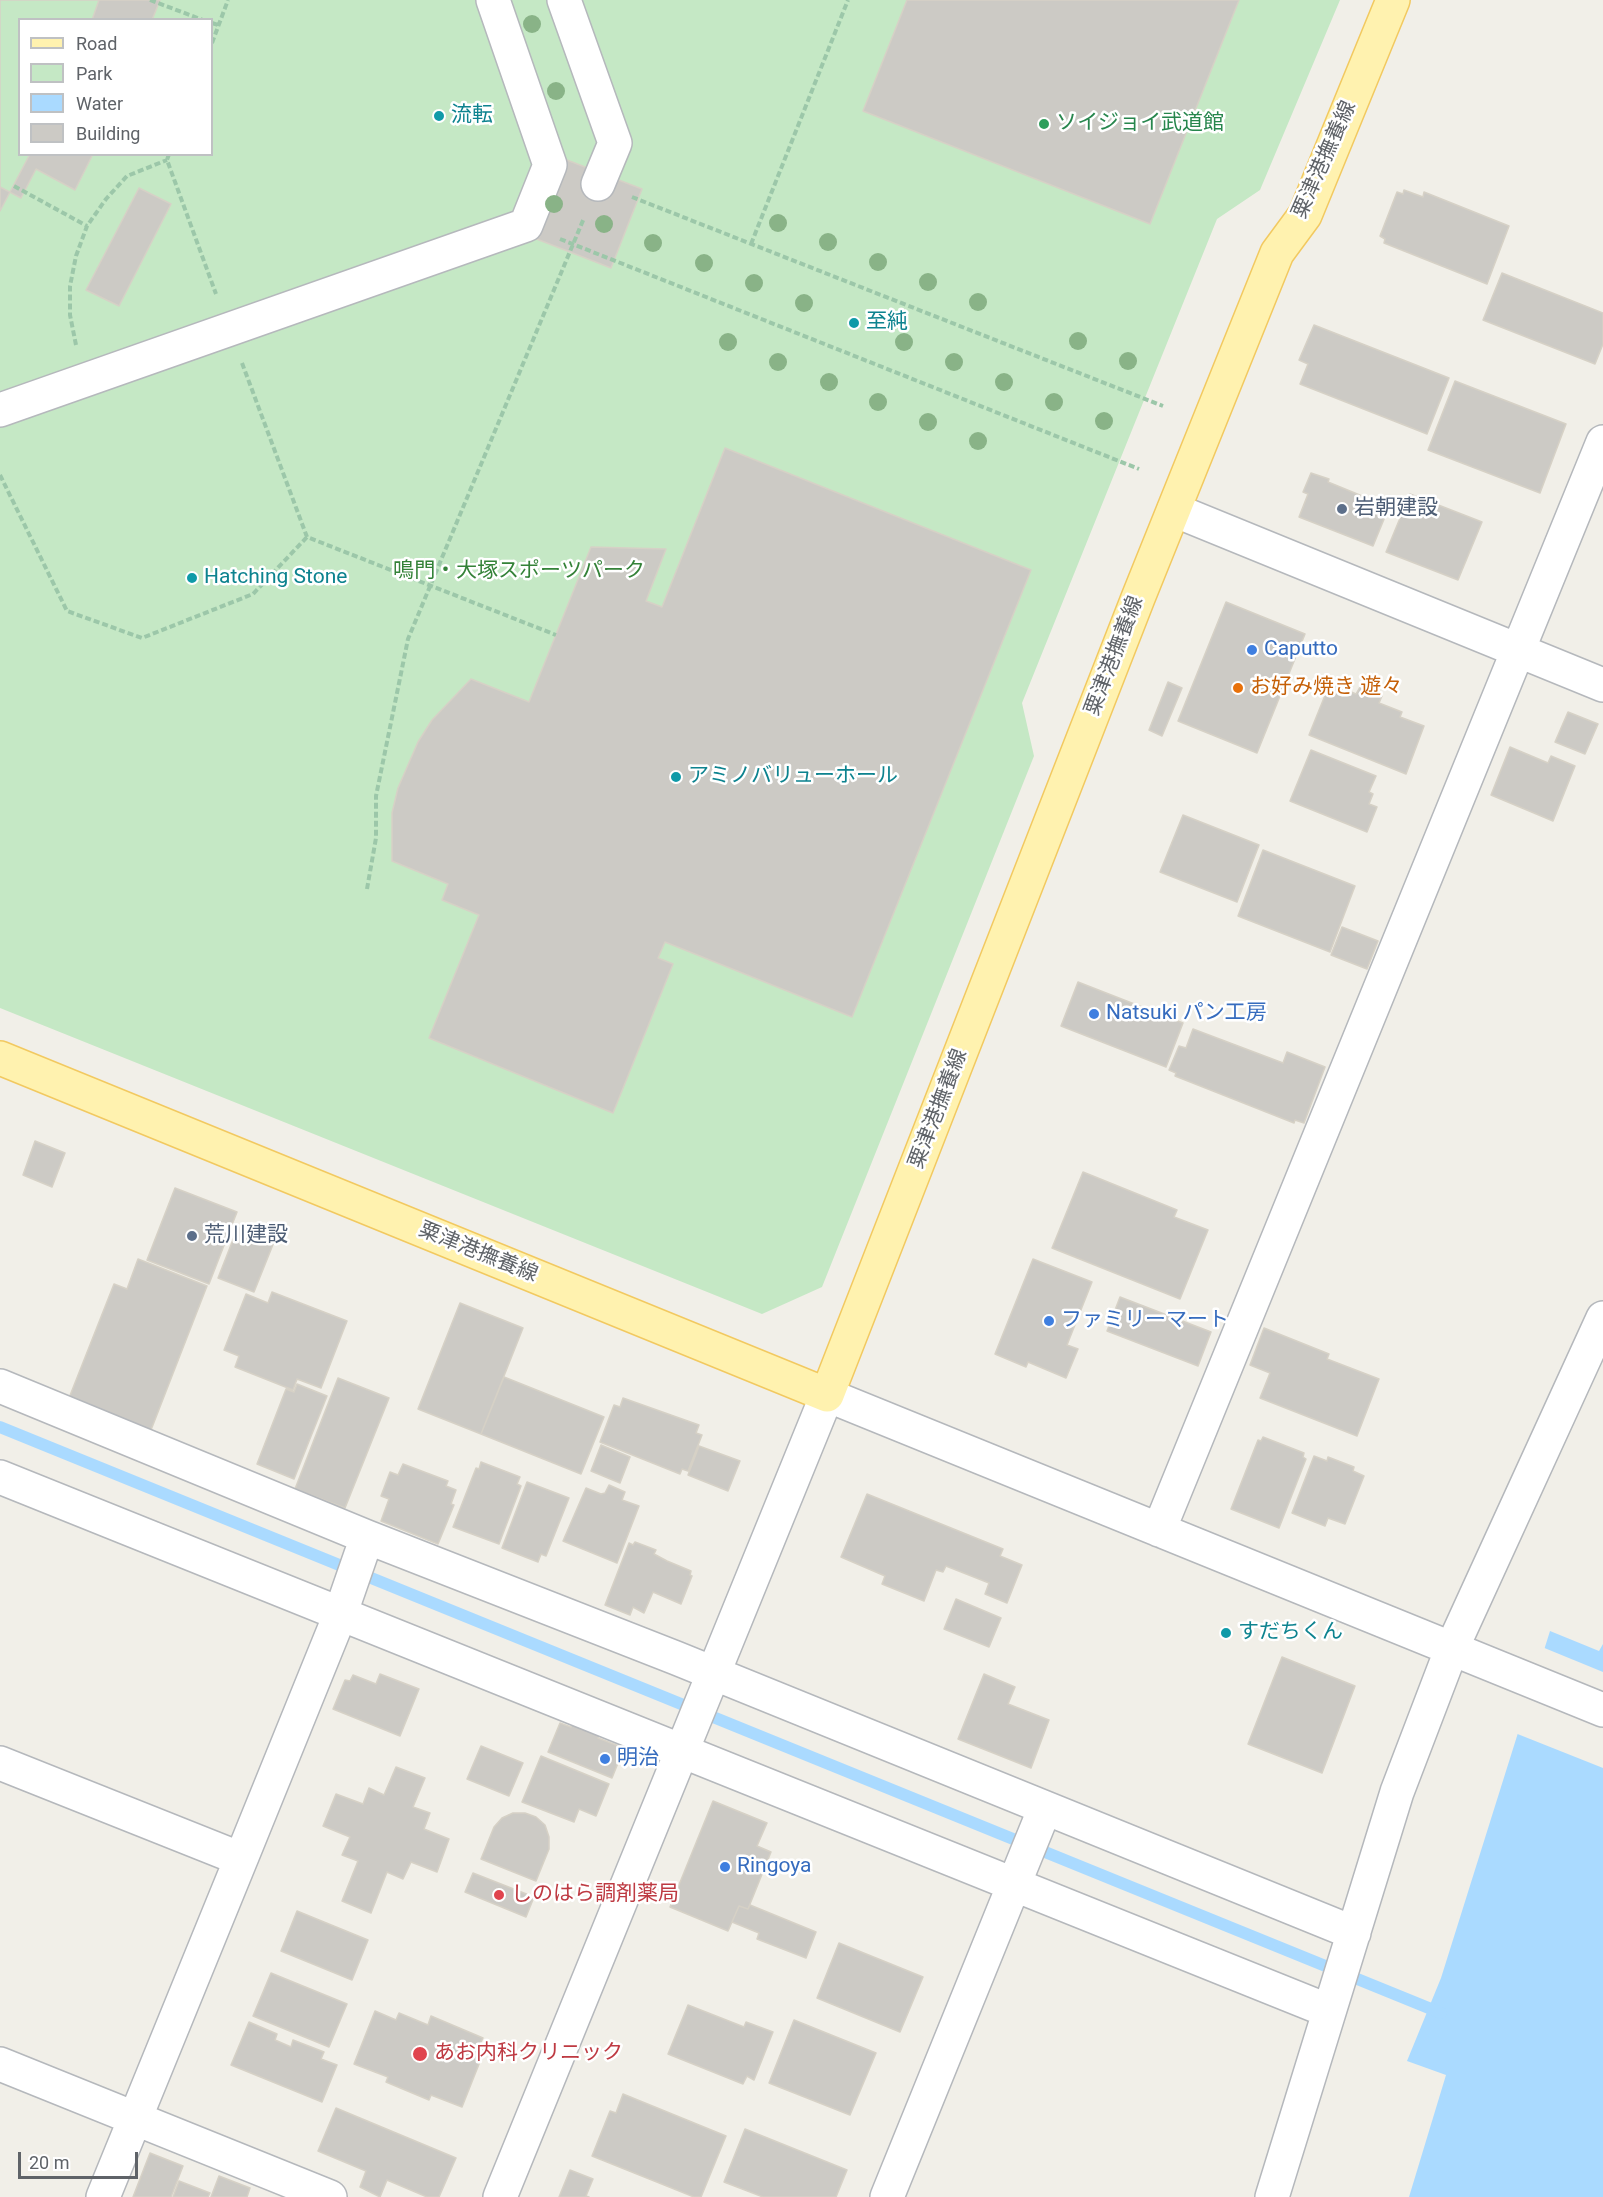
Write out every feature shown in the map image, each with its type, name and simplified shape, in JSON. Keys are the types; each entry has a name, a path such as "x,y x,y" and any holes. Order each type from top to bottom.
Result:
{"main road":[{"name":"粟津港撫養線","path":"0,1058 827,1395 1277,253 1305,215 1393,0"}],"street":[{"path":"0,410 526,225 550,165 493,0"},
{"path":"564,0 615,143 598,184"},
{"path":"1159,1530 1603,442"},
{"path":"1174,510 1603,685"},
{"path":"1272,2197 1397,1792 1452,1648 1603,1318"},
{"path":"0,1386 366,1542 710,1677 1352,1939"},
{"path":"500,2197 710,1677 827,1395 1603,1710"},
{"path":"0,1477 342,1609 1015,1883 1331,2006"},
{"path":"103,2197 342,1609 366,1542"},
{"path":"0,1763 241,1859"},
{"path":"887,2197 1043,1814"},
{"path":"0,2064 330,2197"}],"path":[{"path":"150,0 198,18"},
{"path":"213,40 228,0"},
{"path":"751,244 848,0"},
{"path":"213,23 218,25"},
{"path":"168,156 167,160 307,537 556,635"},
{"path":"89,379 72,324 70,286 76,256 87,226 106,199 127,176 167,160"},
{"path":"367,889 376,838 375,796 408,639 598,184 1163,406"},
{"path":"14,186 87,226"},
{"path":"526,225 1139,469"},
{"path":"0,475 67,611 142,638 253,594 307,537"}],"green space":[{"name":"鳴門・大塚スポーツパーク","path":"0,0 1340,0 1260,190 1217,219 1022,703 1034,756 822,1287 762,1314 0,1008"}],"water":[{"path":"1550,1631 1599,1651 1603,1644 1603,2197 1409,2197 1446,2075 1407,2061 1441,1978"}],"pier":[{"path":"1542,1647 1603,1672 1603,1768 1515,1733"}],"building":[{"path":"0,0 160,0 153,18 18,18 18,156 92,156 75,190 36,169 21,198 0,187"},
{"path":"0,0 99,0 93,18 18,18 18,156 29,156 0,211"},
{"name":"ソイジョイ武道館","path":"907,0 1239,0 1150,224 863,111"},
{"path":"541,150 642,189 611,268 511,229"},
{"path":"139,188 171,204 119,306 86,290"},
{"path":"1404,190 1423,197 1424,192 1509,226 1487,284 1384,243 1385,239 1380,236 1397,192 1403,194"},
{"path":"1502,273 1603,313 1603,344 1595,364 1483,320"},
{"path":"1314,325 1449,378 1427,434 1300,384 1308,364 1299,360"},
{"path":"1455,381 1566,424 1540,493 1428,450"},
{"name":"アミノバリューホール","path":"725,448 1031,570 852,1017 665,942 658,958 673,964 613,1113 429,1038 479,915 442,900 448,884 392,861 392,813 398,788 418,742 432,720 471,679 529,702 591,547 666,549 646,601 662,607"},
{"path":"1311,473 1389,507 1373,546 1299,517 1308,494 1303,492"},
{"path":"1410,494 1482,522 1458,580 1386,552"},
{"path":"1226,602 1305,634 1257,753 1178,721"},
{"path":"1168,682 1182,688 1162,736 1149,730"},
{"path":"1330,683 1356,694 1360,687 1382,696 1379,703 1402,712 1400,717 1424,726 1406,774 1309,735"},
{"path":"1568,712 1598,724 1585,754 1555,742"},
{"path":"1510,747 1548,763 1551,756 1575,766 1553,821 1491,795"},
{"path":"1311,750 1376,776 1369,792 1373,794 1369,804 1377,807 1367,832 1290,801"},
{"path":"1183,815 1259,845 1237,902 1160,872"},
{"path":"1263,850 1355,886 1330,952 1238,916"},
{"path":"1342,927 1378,941 1367,969 1331,955"},
{"path":"1078,982 1183,1023 1166,1067 1061,1026"},
{"path":"1193,1029 1283,1063 1287,1052 1325,1067 1304,1123 1295,1120 1294,1123 1175,1076 1176,1073 1169,1070 1179,1046 1186,1048"},
{"path":"35,1141 65,1153 52,1187 23,1175"},
{"path":"1083,1172 1177,1210 1174,1217 1208,1230 1180,1299 1052,1248"},
{"path":"175,1188 237,1212 209,1284 147,1260"},
{"path":"238,1227 274,1242 254,1292 218,1278"},
{"path":"138,1259 207,1286 151,1430 69,1398 114,1284 127,1289"},
{"path":"1033,1259 1092,1282 1067,1345 1078,1349 1066,1378 1028,1362 1026,1367 995,1354"},
{"path":"272,1292 347,1321 321,1388 297,1379 293,1390 235,1367 239,1356 224,1350 246,1294 268,1303"},
{"path":"1120,1297 1211,1332 1198,1366 1107,1331"},
{"path":"460,1303 523,1328 481,1434 418,1409"},
{"path":"1264,1328 1329,1354 1327,1359 1379,1379 1357,1436 1260,1398 1270,1373 1250,1365"},
{"path":"504,1377 604,1417 581,1474 481,1434"},
{"path":"338,1378 389,1398 345,1508 295,1489"},
{"path":"297,1384 327,1396 294,1479 257,1464 286,1389 294,1392"},
{"path":"623,1398 699,1425 696,1433 702,1435 688,1471 682,1469 680,1474 600,1442 614,1405 620,1407"},
{"path":"1263,1437 1304,1453 1303,1457 1306,1459 1279,1528 1231,1509 1258,1440 1261,1441"},
{"path":"601,1445 630,1457 620,1483 591,1471"},
{"path":"699,1446 740,1461 728,1491 688,1475"},
{"path":"1314,1456 1327,1461 1328,1457 1354,1467 1353,1471 1364,1476 1345,1524 1328,1518 1325,1526 1292,1513"},
{"path":"481,1462 520,1477 517,1484 521,1486 499,1544 453,1527 476,1468 479,1469"},
{"path":"403,1464 448,1481 446,1486 456,1490 451,1504 454,1505 438,1544 381,1521 389,1499 381,1496 390,1472 398,1475"},
{"path":"527,1482 569,1498 546,1556 541,1554 538,1562 502,1548"},
{"path":"609,1485 625,1492 622,1500 639,1506 617,1563 563,1541 586,1488 601,1494 605,1493"},
{"path":"867,1494 1003,1549 1000,1556 1022,1565 1007,1603 985,1594 989,1583 946,1566 943,1572 936,1570 924,1601 882,1584 885,1576 841,1557"},
{"path":"635,1542 656,1550 654,1554 691,1571 692,1576 681,1604 653,1592 644,1613 633,1607 630,1615 605,1605 629,1543 633,1545"},
{"path":"956,1599 1001,1618 989,1647 944,1629"},
{"path":"1282,1657 1355,1686 1322,1773 1248,1744"},
{"path":"380,1674 419,1689 400,1736 333,1709 345,1680 350,1681 353,1675 376,1684"},
{"path":"984,1674 1015,1687 1008,1704 1049,1720 1031,1768 958,1739"},
{"path":"573,1721 601,1732 598,1738 624,1748 612,1778 548,1752 560,1723 571,1727"},
{"path":"481,1746 523,1763 509,1796 467,1779"},
{"path":"541,1756 609,1784 596,1816 579,1809 574,1822 522,1802"},
{"path":"396,1767 425,1778 413,1807 430,1813 424,1829 449,1839 437,1872 411,1862 403,1879 387,1872 371,1913 342,1901 358,1861 342,1855 350,1837 323,1826 336,1794 363,1804 369,1788 384,1795"},
{"path":"713,1801 767,1823 757,1846 771,1852 748,1909 739,1906 728,1931 670,1907"},
{"path":"513,1813 525,1813 536,1817 545,1825 549,1837 549,1849 536,1881 481,1859 494,1827 502,1818"},
{"path":"473,1873 534,1897 526,1917 465,1892"},
{"path":"750,1905 816,1932 806,1958 757,1939 759,1933 732,1922 739,1906 748,1909"},
{"path":"297,1911 368,1940 352,1980 281,1951"},
{"path":"839,1943 923,1977 900,2032 817,1998"},
{"path":"271,1973 347,2004 329,2047 253,2016"},
{"path":"688,2005 744,2027 746,2022 773,2032 754,2080 747,2076 743,2084 668,2054"},
{"path":"375,2011 396,2020 399,2013 428,2025 431,2016 483,2038 479,2046 485,2049 462,2107 431,2095 429,2100 386,2082 388,2077 354,2064"},
{"path":"794,2020 876,2053 850,2115 769,2083"},
{"path":"249,2022 277,2034 275,2040 291,2047 293,2040 324,2052 321,2059 337,2065 322,2102 231,2065"},
{"path":"623,2094 726,2136 701,2197 694,2197 592,2156 610,2111 616,2113"},
{"path":"336,2108 456,2158 439,2197 427,2197 387,2180 380,2197 360,2187 366,2171 318,2151"},
{"path":"745,2129 847,2170 836,2197 763,2197 724,2182"},
{"path":"150,2153 183,2166 171,2197 133,2197"},
{"path":"570,2170 593,2179 586,2196 589,2197 559,2197"},
{"path":"219,2176 250,2188 247,2197 211,2197"},
{"path":"179,2181 210,2193 208,2197 173,2197"}],"waterway":[{"path":"0,1427 1441,2013"}],"place":[{"name":"流転","path":"439,116"},
{"name":"ソイジョイ武道館","path":"1044,124"},
{"name":"至純","path":"854,323"},
{"name":"岩朝建設","path":"1342,509"},
{"name":"Hatching Stone","path":"192,578"},
{"name":"Caputto","path":"1252,650"},
{"name":"お好み焼き 遊々","path":"1238,688"},
{"name":"アミノバリューホール","path":"676,777"},
{"name":"Natsuki パン工房","path":"1094,1014"},
{"name":"荒川建設","path":"192,1236"},
{"name":"ファミリーマート","path":"1049,1321"},
{"name":"すだちくん","path":"1226,1633"},
{"name":"明治","path":"605,1759"},
{"name":"Ringoya","path":"725,1867"},
{"name":"しのはら調剤薬局","path":"499,1895"},
{"name":"あお内科クリニック","path":"420,2054"}]}
